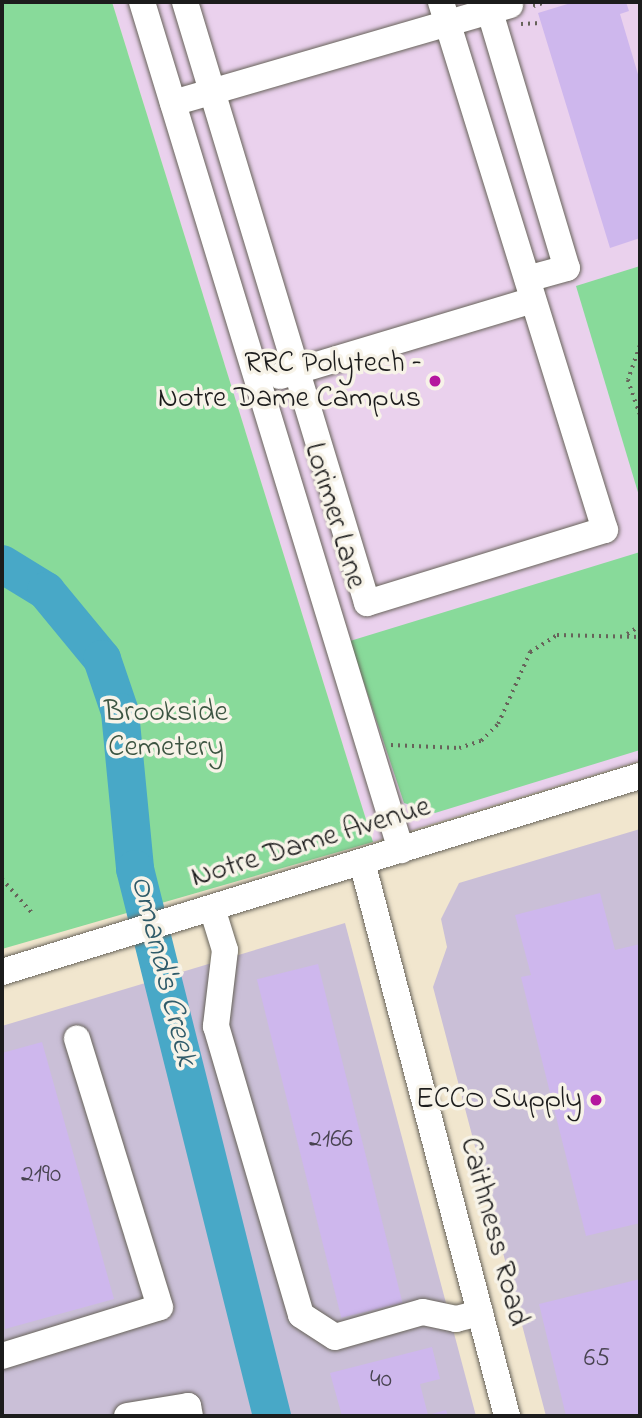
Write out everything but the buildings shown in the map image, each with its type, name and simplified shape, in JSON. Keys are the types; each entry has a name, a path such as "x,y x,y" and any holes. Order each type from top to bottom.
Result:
{"street":[{"name":"Lorimer Lane","path":"142,2 401,850"},
{"path":"185,2 367,603"},
{"path":"173,103 445,13 500,8 567,268 530,289 295,372 258,382"},
{"path":"329,614 605,530 445,13"},
{"name":"Notre Dame Avenue","path":"2,972 640,776"},
{"name":"Caithness Road","path":"362,862 507,1416"},
{"path":"212,908 225,950 216,1026 301,1315 335,1338 423,1312 456,1319 480,1313"},
{"path":"2,1356 160,1307 77,1039"},
{"path":"127,1416 188,1406 190,1416"}],"path":[{"path":"640,346 628,380 640,414"},
{"path":"626,635 640,626"},
{"path":"369,746 459,748 481,741 498,724 537,645 568,632 640,637"},
{"path":"2,879 34,915"}],"shaded area":[{"name":"RRC Polytech – Notre Dame Campus","path":"112,2 640,2 640,761 373,842"},
{"path":"640,829 640,1416 546,1416 433,987 447,947 441,919 459,883"},
{"path":"345,923 476,1416 2,1416 2,1026"}],"green space":[{"name":"Brookside Cemetery","path":"2,2 112,2 373,842 2,949"},
{"path":"640,266 640,499 576,286"},
{"path":"640,552 640,750 435,813 404,803 350,641"}],"waterway":[{"name":"Omand's Creek","path":"2,564 46,591 102,659 120,712 135,869 272,1416"}],"place":[{"name":"RRC Polytech – Notre Dame Campus","path":"435,381"},
{"name":"ECCO Supply","path":"596,1100"}]}
